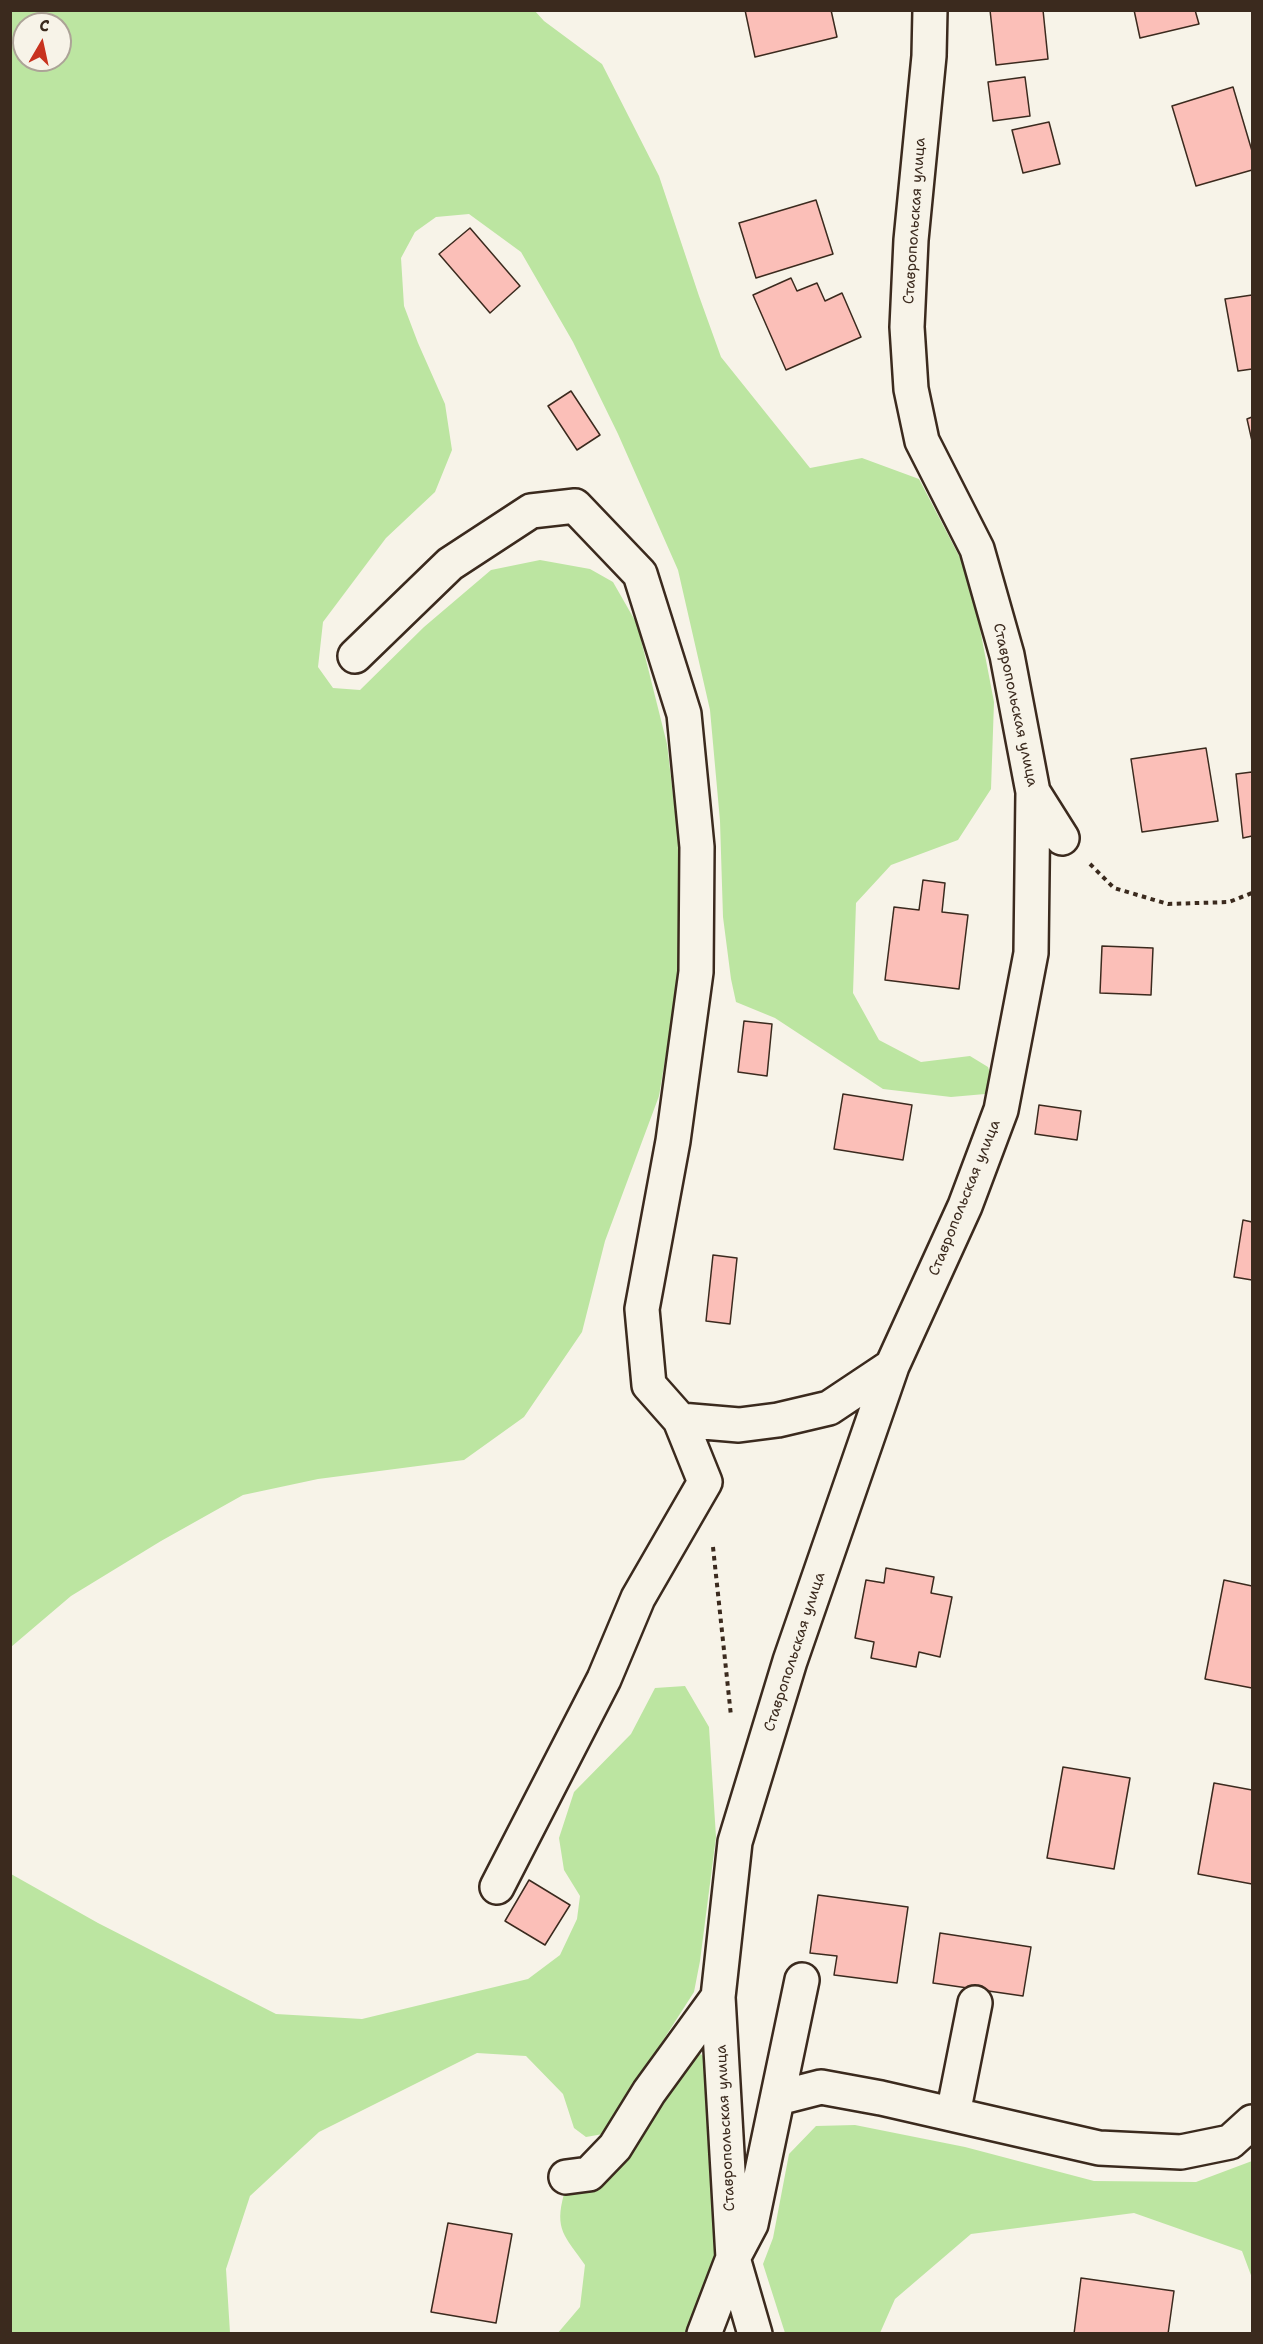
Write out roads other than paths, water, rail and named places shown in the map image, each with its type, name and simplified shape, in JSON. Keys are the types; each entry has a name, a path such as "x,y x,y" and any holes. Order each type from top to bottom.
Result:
{"street":[{"name":"Ставропольская улица","path":"704,2334 733,2258 718,1997 735,1842 790,1661 892,1366 965,1206 1001,1110 1031,953 1033,792 1007,655 977,549 922,441 911,389 907,327 911,240 929,56 930,10"},
{"path":"354,656 450,564 531,511 575,506 640,574 684,714 697,847 696,972 673,1141 642,1309 649,1385 680,1420 705,1482 638,1598 604,1679 497,1887"},
{"path":"1033,792 1062,837"},
{"path":"680,1420 739,1425 778,1420 829,1408 892,1366"},
{"path":"755,2334 733,2258 751,2224 802,1980"},
{"path":"566,2177 589,2174 615,2147 649,2092 718,1997"},
{"path":"953,2114 975,2003"},
{"path":"778,2098 821,2087 953,2114 1099,2148 1181,2152 1230,2142 1252,2122"}]}
